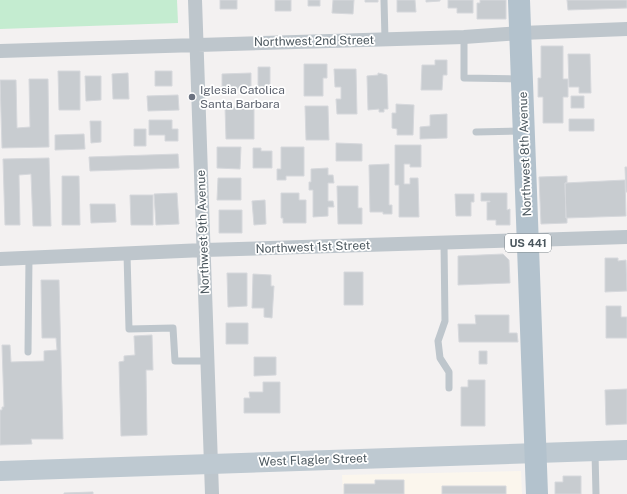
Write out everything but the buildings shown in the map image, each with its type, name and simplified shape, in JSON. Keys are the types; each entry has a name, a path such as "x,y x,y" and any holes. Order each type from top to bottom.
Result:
{"main road":[{"name":"Northwest 8th Avenue","path":"520,0 523,131 535,452"},
{"name":"West Flagler Street","path":"0,471 627,450"},
{"name":"US 441","path":"535,452 537,494"}],"street":[{"name":"Northwest 9th Avenue","path":"195,0 212,494"},
{"name":"Northwest 2nd Street","path":"0,51 464,37 521,33 627,29"},
{"name":"Northwest 1st Street","path":"0,260 204,250 627,237"}],"lane":[{"path":"384,0 385,39"},
{"path":"464,37 464,78 522,79"},
{"path":"476,132 523,131"},
{"path":"444,243 445,321 438,341 440,358 449,372 449,388"},
{"path":"127,254 129,329 173,328 175,361 208,361"},
{"path":"28,352 29,258"},
{"path":"595,451 596,494"}],"shaded area":[{"path":"521,471 522,494 343,494 342,475"}],"green space":[{"path":"0,0 177,0 178,23 0,29"}],"place":[{"name":"Iglesia Catolica Santa Barbara","path":"192,97"}]}
